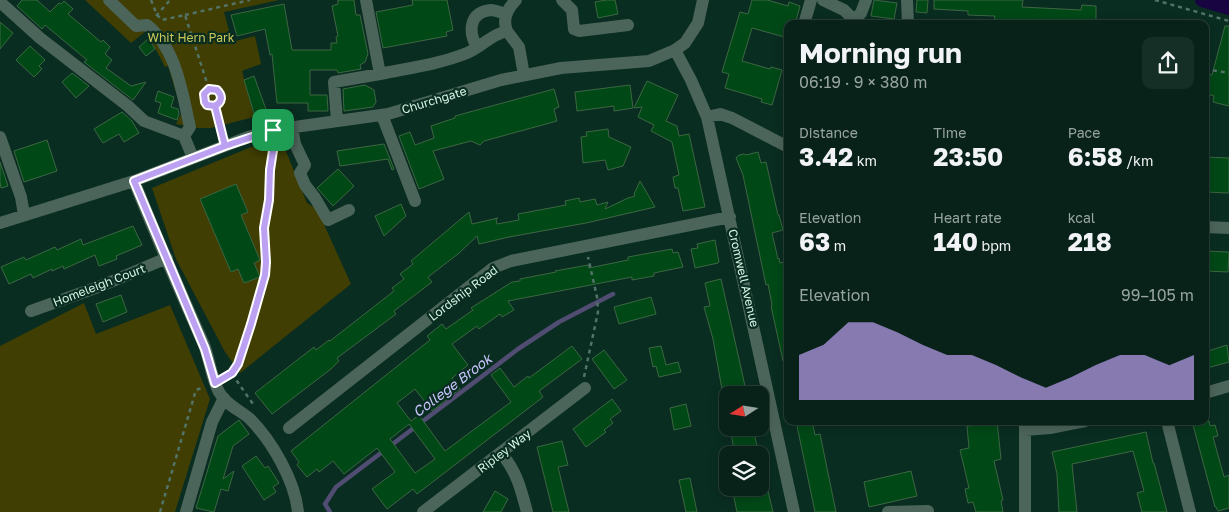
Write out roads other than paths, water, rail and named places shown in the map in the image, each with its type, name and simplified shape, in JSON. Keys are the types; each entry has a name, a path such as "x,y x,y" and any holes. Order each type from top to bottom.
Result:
{"street":[{"path":"108,0 136,26 148,25 154,30 168,51 176,70 190,128 184,136"},
{"path":"366,0 380,74"},
{"path":"516,0 506,14 505,25 507,31 519,46 524,75"},
{"path":"562,0 572,10 574,29 579,31 628,25"},
{"path":"675,50 685,43 698,23 703,0"},
{"path":"805,20 812,0"},
{"path":"823,0 844,10 855,20"},
{"path":"858,20 866,0"},
{"path":"907,0 908,20"},
{"path":"0,2 40,38 128,106 144,121 184,136 193,158"},
{"path":"477,47 471,33 471,28 476,18 490,10 506,14"},
{"path":"337,121 334,82 451,60 470,52 492,36 507,31"},
{"name":"Churchgate","path":"0,223 134,181 225,146 273,130 382,115 524,75 561,68 649,61 675,50"},
{"name":"Cromwell Avenue","path":"675,50 691,80 707,117 794,512"},
{"path":"707,117 720,114 732,118 784,145"},
{"path":"382,115 414,200"},
{"path":"292,127 295,144 305,165 300,173 305,186 316,198 328,220 349,210"},
{"path":"0,137 21,197 24,216"},
{"path":"134,181 205,349 215,383 224,398 249,418 267,441 291,481 298,512"},
{"name":"Lordship Road","path":"289,428 494,268 511,261 730,217"},
{"path":"1209,227 1229,228"},
{"name":"Homeleigh Court","path":"31,311 101,286 166,258"},
{"path":"1209,392 1229,386"},
{"name":"Ripley Way","path":"423,512 585,388"},
{"path":"186,512 212,422 224,398"},
{"path":"1025,512 1025,425 1050,428 1065,425"},
{"path":"1168,425 1190,512"},
{"path":"501,454 518,480 527,512"},
{"path":"888,512 928,511"}],"waterway":[{"path":"1202,0 1229,8"},
{"name":"College Brook","path":"330,512 325,504 336,487 518,349 559,322 613,294"}],"park label":[{"name":"Whit Hern Park","path":"191,37"}]}
